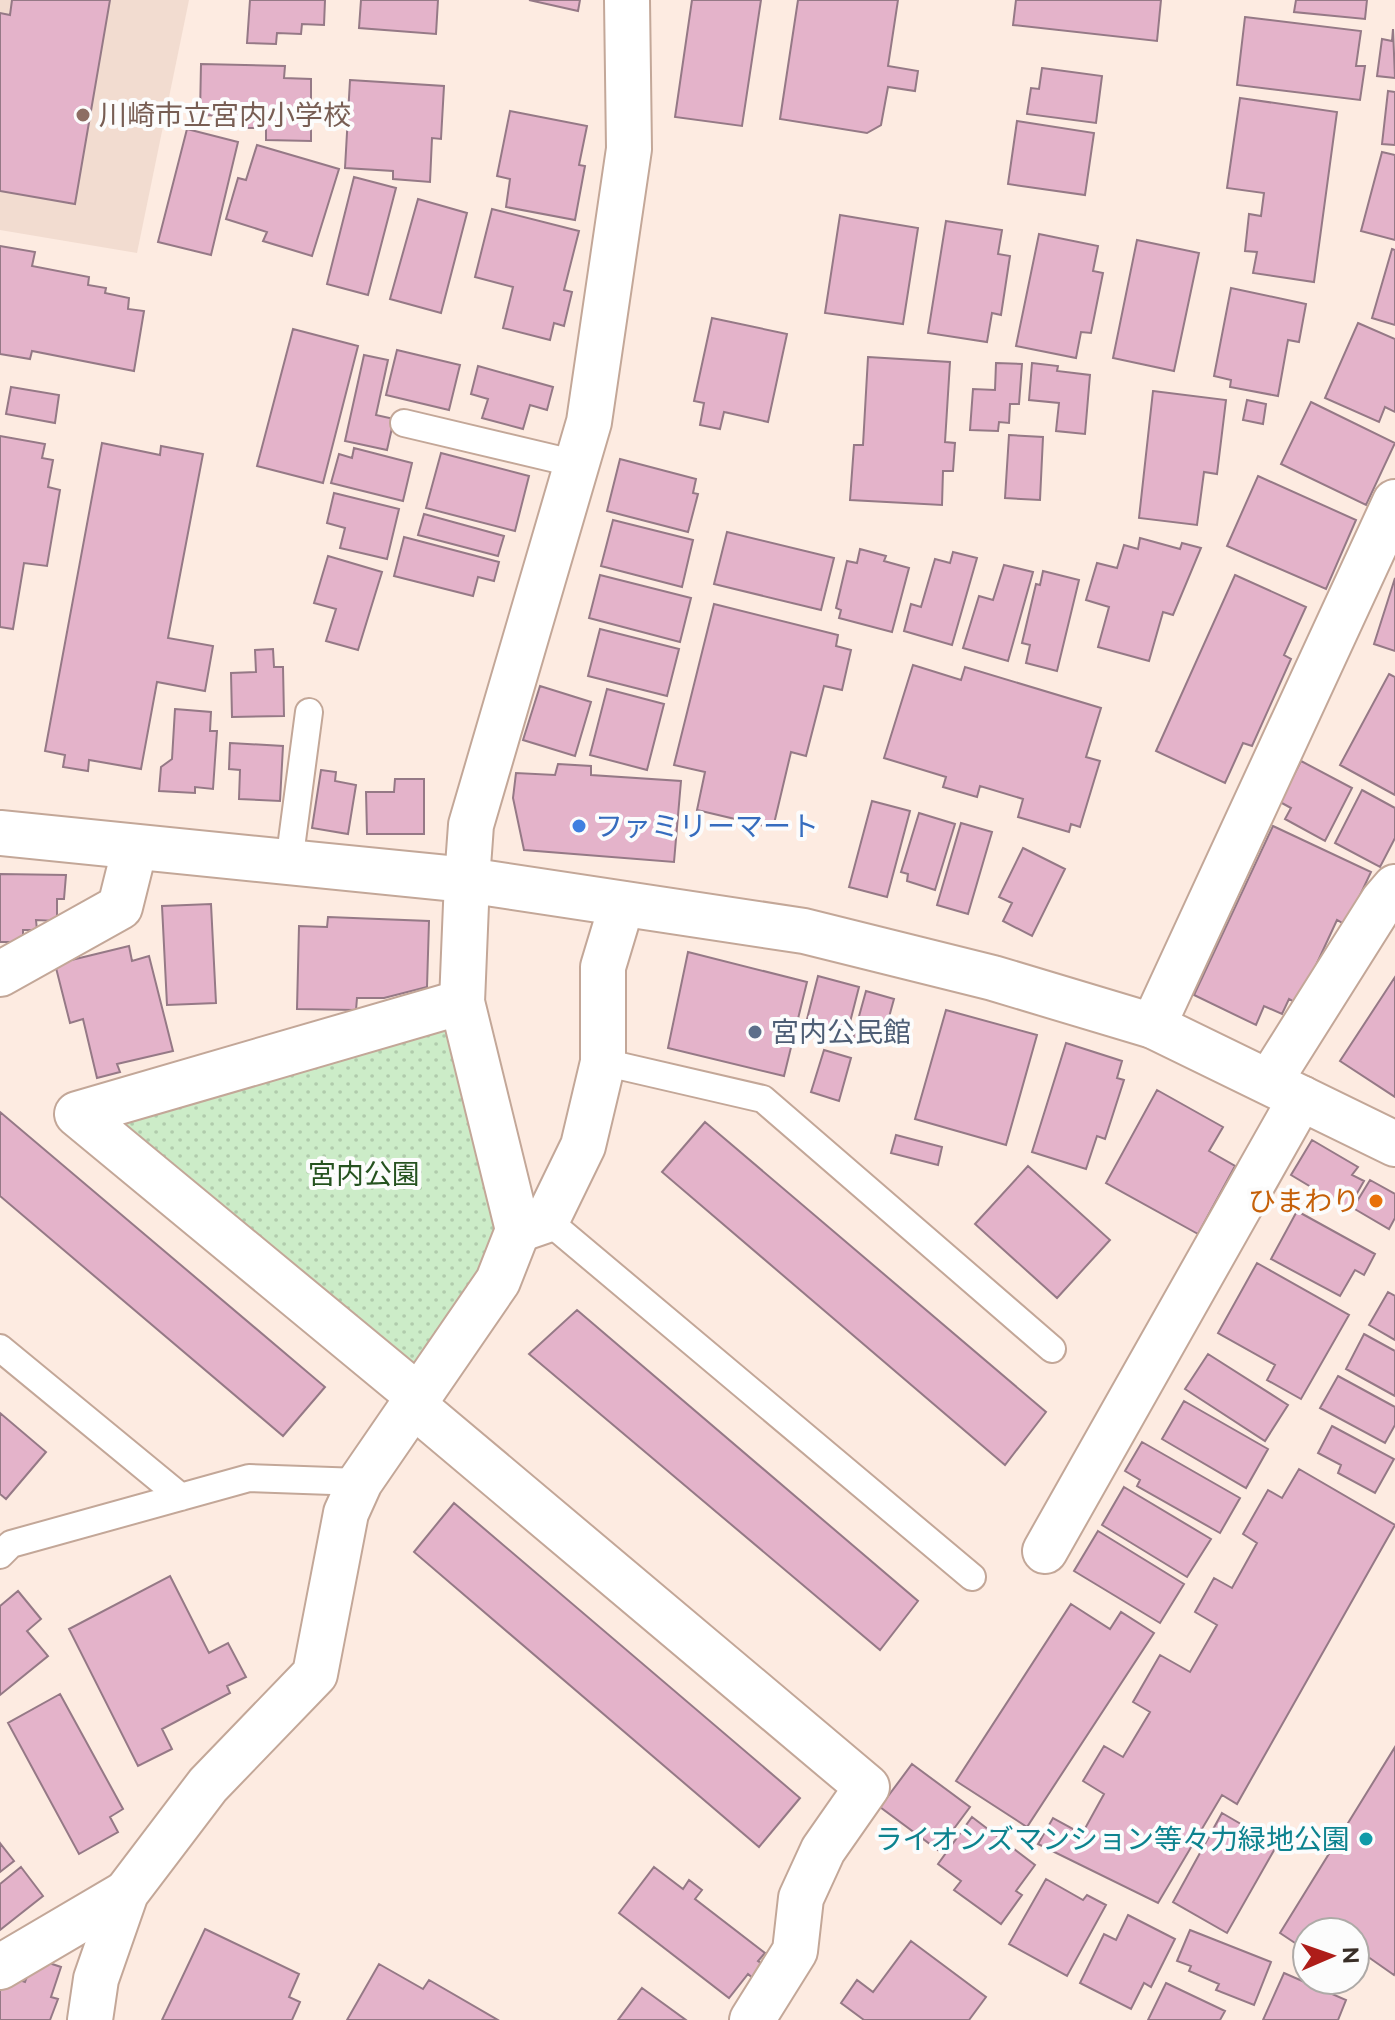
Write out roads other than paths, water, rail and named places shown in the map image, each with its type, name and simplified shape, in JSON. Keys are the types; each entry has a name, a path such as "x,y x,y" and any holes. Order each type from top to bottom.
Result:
{"street":[{"path":"532,1225 462,1002 471,825 589,422 629,149 627,0"},
{"path":"1153,1026 1395,502"},
{"path":"0,833 467,880 804,931 993,978 1153,1026 1395,1144"},
{"path":"0,974 120,907 135,847"},
{"path":"1045,1551 1383,901 1395,887"},
{"path":"90,2020 96,1979 126,1893 208,1785 315,1674 346,1513 360,1482 498,1281 583,1146 603,1062 603,967 622,904"},
{"path":"462,1002 77,1114 867,1787 823,1850 801,1898 795,1951 752,2020"},
{"path":"0,1967 126,1893"}],"lane":[{"path":"404,423 577,464"},
{"path":"289,863 309,712"},
{"path":"603,1062 763,1099 1052,1349"},
{"path":"532,1225 972,1577"},
{"path":"0,1348 181,1497"},
{"path":"0,1555 11,1544 249,1478 360,1482"}],"place":[{"name":"川崎市立宮内小学校","path":"83,115"},
{"name":"ファミリーマート","path":"579,826"},
{"name":"宮内公民館","path":"755,1032"},
{"name":"ひまわり","path":"1376,1201"},
{"name":"ライオンズマンション等々力緑地公園","path":"1366,1839"}],"park label":[{"name":"宮内公園","path":"364,1174"}]}
